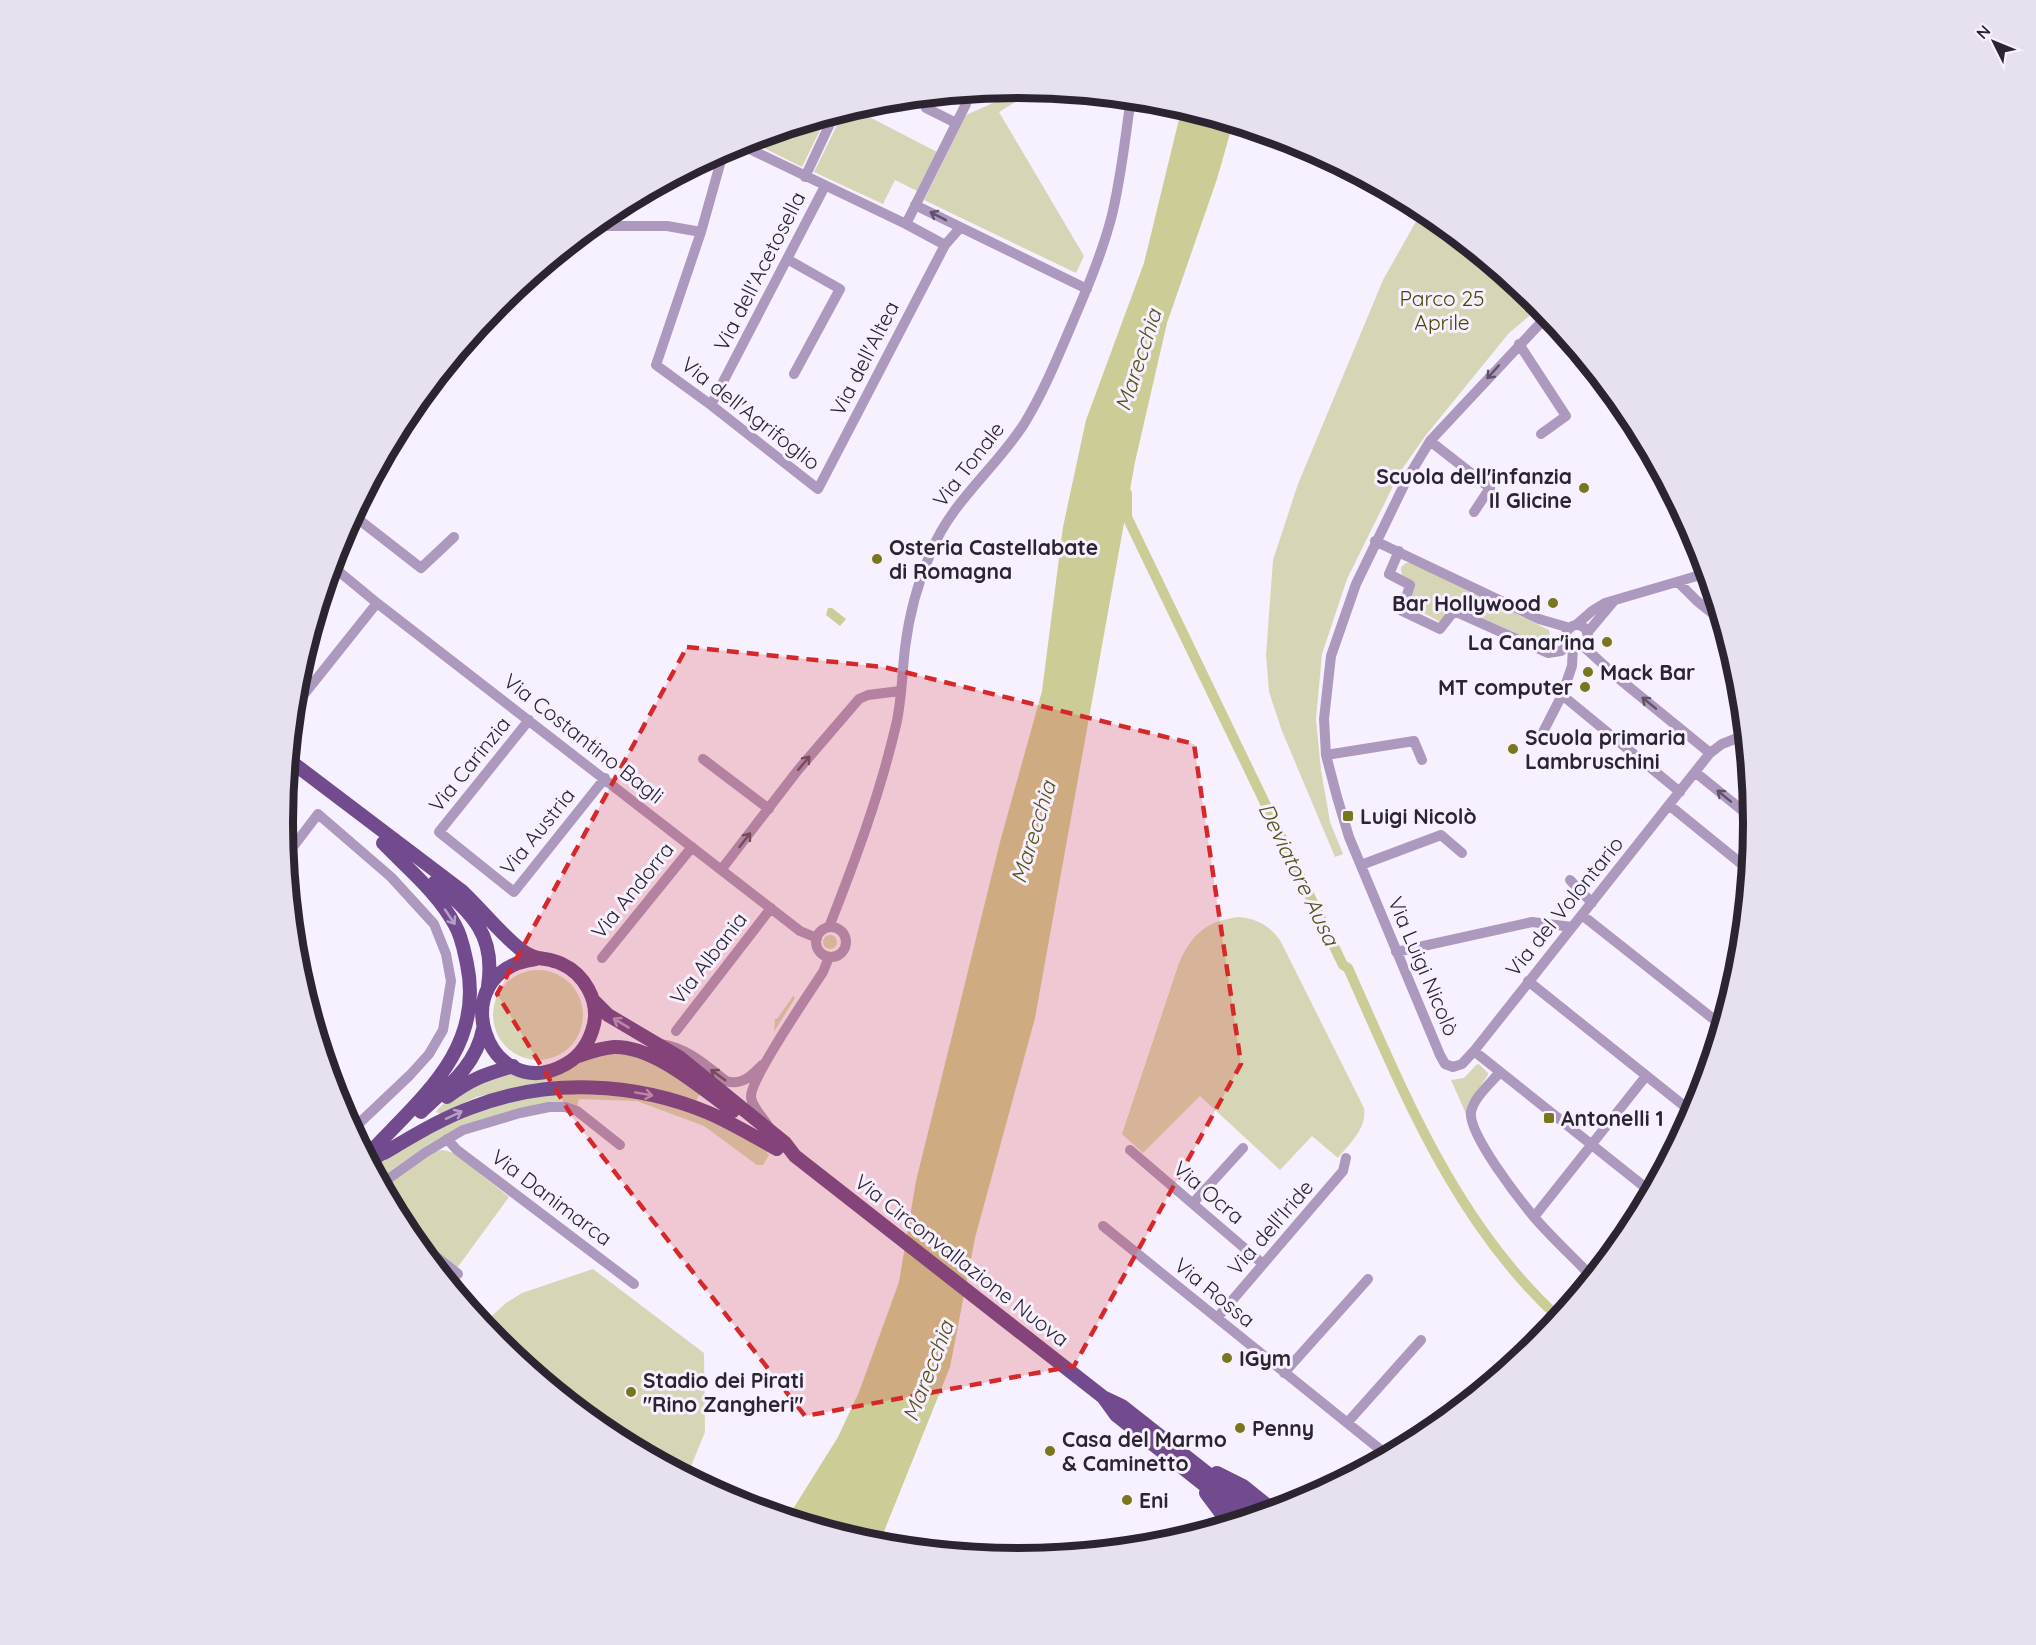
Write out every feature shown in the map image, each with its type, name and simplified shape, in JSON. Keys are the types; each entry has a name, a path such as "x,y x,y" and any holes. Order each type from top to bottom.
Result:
{"main road":[{"path":"296,766 338,800 462,891 506,937 522,951 536,959"},
{"path":"338,800 432,893 456,926 470,977 471,1005 463,1037 455,1054 426,1094 376,1152"},
{"path":"383,843 414,864 456,900 477,924 488,948 491,966 488,989"},
{"path":"536,959 550,960 573,971 582,980 593,1000 595,1020 592,1034 578,1056 559,1068 549,1071 525,1071 513,1066 494,1051 483,1029 483,1001 494,980 505,969 536,959"},
{"name":"Via Circonvallazione Nuova","path":"593,1000 608,1015 679,1057 785,1143 795,1156 1103,1397 1122,1406 1240,1512"},
{"path":"376,1152 459,1076 474,1057 483,1029"},
{"name":"Via Circonvallazione Nuova","path":"578,1056 598,1049 617,1047 654,1058 675,1070 744,1119 777,1149 795,1156"},
{"path":"376,1152 470,1081 487,1073 513,1066"},
{"path":"376,1152 495,1099 537,1090 586,1087 628,1091 675,1101 709,1113 777,1149"},
{"path":"1199,1473 1222,1475 1244,1486 1265,1504"},
{"path":"1199,1473 1225,1517"},
{"name":"Via Circonvallazione Nuova","path":"1199,1473 1251,1509"}],"street":[{"path":"928,103 926,108 957,123"},
{"path":"906,224 966,104"},
{"name":"Via Tonale","path":"829,927 849,877 897,722 907,633 923,572 939,533 1023,425 1049,377 1087,289 1111,218 1130,107"},
{"path":"806,177 831,122"},
{"path":"750,149 945,245"},
{"name":"Via dell'Agrifoglio","path":"721,162 701,232 656,365 818,489"},
{"name":"Via dell'Acetosella","path":"711,405 825,186"},
{"path":"915,205 1087,289"},
{"path":"607,226 667,226 701,232"},
{"name":"Via dell'Altea","path":"818,489 945,245 960,228"},
{"path":"787,259 840,289 794,374"},
{"name":"Via Luigi Nicolò","path":"1462,1064 1453,1067 1445,1064 1440,1055 1361,865 1346,827 1326,755 1324,719 1331,656 1356,584 1407,478 1430,441 1542,321"},
{"path":"1519,344 1566,416 1541,434"},
{"path":"1430,441 1490,488 1474,512"},
{"path":"360,519 421,568 454,537"},
{"path":"1376,541 1539,619 1574,639 1710,753 1722,744 1738,738"},
{"path":"1399,551 1389,574 1410,585 1402,611 1440,629 1454,611 1548,653 1561,651 1574,639 1596,608 1605,603 1700,576"},
{"name":"Via Costantino Bagli","path":"338,571 800,931 816,938"},
{"path":"1679,583 1712,613"},
{"path":"1574,639 1587,640 1587,633 1613,602"},
{"path":"305,693 377,603"},
{"path":"1543,732 1562,695 1572,666 1574,639"},
{"path":"721,870 798,770 859,699 867,695 900,692"},
{"path":"1562,695 1680,792"},
{"name":"Via Carinzia","path":"439,832 529,720"},
{"path":"1326,755 1414,741 1422,760"},
{"name":"Via del Volontario","path":"1462,1064 1710,753"},
{"path":"703,759 769,809"},
{"path":"1695,772 1743,810"},
{"name":"Via Austria","path":"439,832 514,892 605,778"},
{"path":"1670,806 1741,864"},
{"path":"294,846 318,814 391,877 434,924 446,954 451,981 443,1030 429,1054 359,1123"},
{"path":"1361,865 1441,835 1462,853"},
{"name":"Via Andorra","path":"602,958 692,847"},
{"path":"1570,880 1592,903"},
{"name":"Via Albania","path":"676,1031 771,908"},
{"path":"1582,915 1715,1020"},
{"path":"1396,952 1532,922 1572,927"},
{"path":"829,927 842,932 846,945 842,953 829,957 818,950 816,938 821,931 829,927"},
{"path":"770,1131 753,1102 754,1085 766,1061 823,972 829,957"},
{"path":"1528,981 1685,1107"},
{"path":"655,1043 672,1045 732,1083 746,1080 766,1061"},
{"path":"1474,1051 1645,1187"},
{"path":"1500,1071 1475,1102 1471,1113 1475,1131 1494,1162 1534,1217 1587,1272"},
{"path":"1534,1217 1646,1076"},
{"path":"387,1180 426,1152 464,1130 520,1113 565,1107 577,1112 620,1145"},
{"name":"Via Danimarca","path":"447,1139 457,1150 634,1284"},
{"path":"1193,1203 1243,1148"},
{"name":"Via Ocra","path":"1130,1150 1263,1263"},
{"name":"Via dell'Iride","path":"1216,1318 1343,1171 1346,1158"},
{"name":"Via Rossa","path":"1103,1226 1380,1450"},
{"path":"440,1260 458,1274"},
{"path":"1284,1373 1368,1279"},
{"path":"1347,1423 1421,1340"}],"highlighted area":[{"path":"687,647 884,667 1194,744 1241,1064 1074,1366 805,1416 575,1121 497,994"}],"green space":[{"path":"1003,98 1015,98 1017,101 999,112 1084,256 1076,273 924,200 966,115"},
{"path":"864,114 937,152 917,191 895,180 883,204 814,172 840,120"},
{"path":"823,124 802,167 760,146"},
{"name":"Parco 25 Aprile","path":"1418,218 1496,277 1533,312 1509,333 1426,435 1400,472 1347,579 1322,654 1316,719 1321,770 1330,822 1343,854 1335,857 1282,731 1269,692 1266,655 1273,560 1298,484 1383,280"},
{"path":"1406,563 1413,563 1549,630 1551,640 1542,645 1453,605 1440,622 1409,605 1415,585 1402,574 1401,567"},
{"path":"1239,917 1252,919 1262,924 1280,940 1364,1108 1363,1123 1360,1129 1338,1158 1312,1136 1280,1170 1200,1096 1143,1153 1122,1134 1184,953 1195,937 1209,926"},
{"path":"827,935 833,935 837,942 833,949 827,949 823,945 823,939"},
{"path":"538,970 555,973 570,983 580,998 583,1015 580,1032 570,1047 555,1057 538,1060 521,1057 506,1047 496,1032 493,1015 496,998 506,983 521,973"},
{"path":"793,996 795,998 774,1032 775,1018 777,1019"},
{"path":"600,1053 629,1054 659,1064 700,1094 696,1101 693,1101 586,1081 540,1083 476,1097 441,1114 436,1112 461,1092 495,1077"},
{"path":"1479,1064 1488,1075 1468,1104 1466,1114 1451,1080 1464,1078"},
{"path":"596,1090 656,1100 684,1108 711,1120 754,1142 769,1155 763,1165 757,1165 704,1126 637,1101 579,1099 577,1107 461,1127 429,1144 385,1175 379,1164 408,1142 496,1101"},
{"path":"443,1150 454,1153 509,1197 457,1268 430,1246 389,1184 435,1151"},
{"name":"Stadio dei Pirati \"Rino Zangheri\"","path":"593,1269 704,1353 705,1432 690,1469 615,1425 577,1398 540,1368 489,1318 506,1303 522,1293"}],"water":[{"name":"Marecchia","path":"1180,116 1231,130 1217,179 1167,323 1135,462 1035,1018 975,1238 950,1367 883,1535 877,1534 792,1511 838,1437 859,1392 899,1282 916,1181 1000,842 1042,691 1063,527 1086,420 1144,263"},
{"path":"828,608 832,608 846,619 840,626 826,615"}],"waterway":[{"name":"Deviatore Ausa","path":"1127,493 1127,517 1343,965 1348,968 1435,1154 1490,1241 1522,1281 1553,1312"}],"place":[{"name":"Scuola dell'infanzia Il Glicine","path":"1584,488"},
{"name":"Osteria Castellabate di Romagna","path":"877,559"},
{"name":"Bar Hollywood","path":"1553,603"},
{"name":"La Canar'ina","path":"1607,642"},
{"name":"Mack Bar","path":"1588,672"},
{"name":"MT computer","path":"1585,687"},
{"name":"Scuola primaria Lambruschini","path":"1513,749"},
{"name":"Luigi Nicolò","path":"1348,816"},
{"name":"Antonelli 1","path":"1549,1118"},
{"name":"IGym","path":"1227,1358"},
{"name":"Stadio dei Pirati \"Rino Zangheri\"","path":"631,1392"},
{"name":"Penny","path":"1240,1428"},
{"name":"Casa del Marmo & Caminetto","path":"1050,1451"},
{"name":"Eni","path":"1127,1500"}]}
